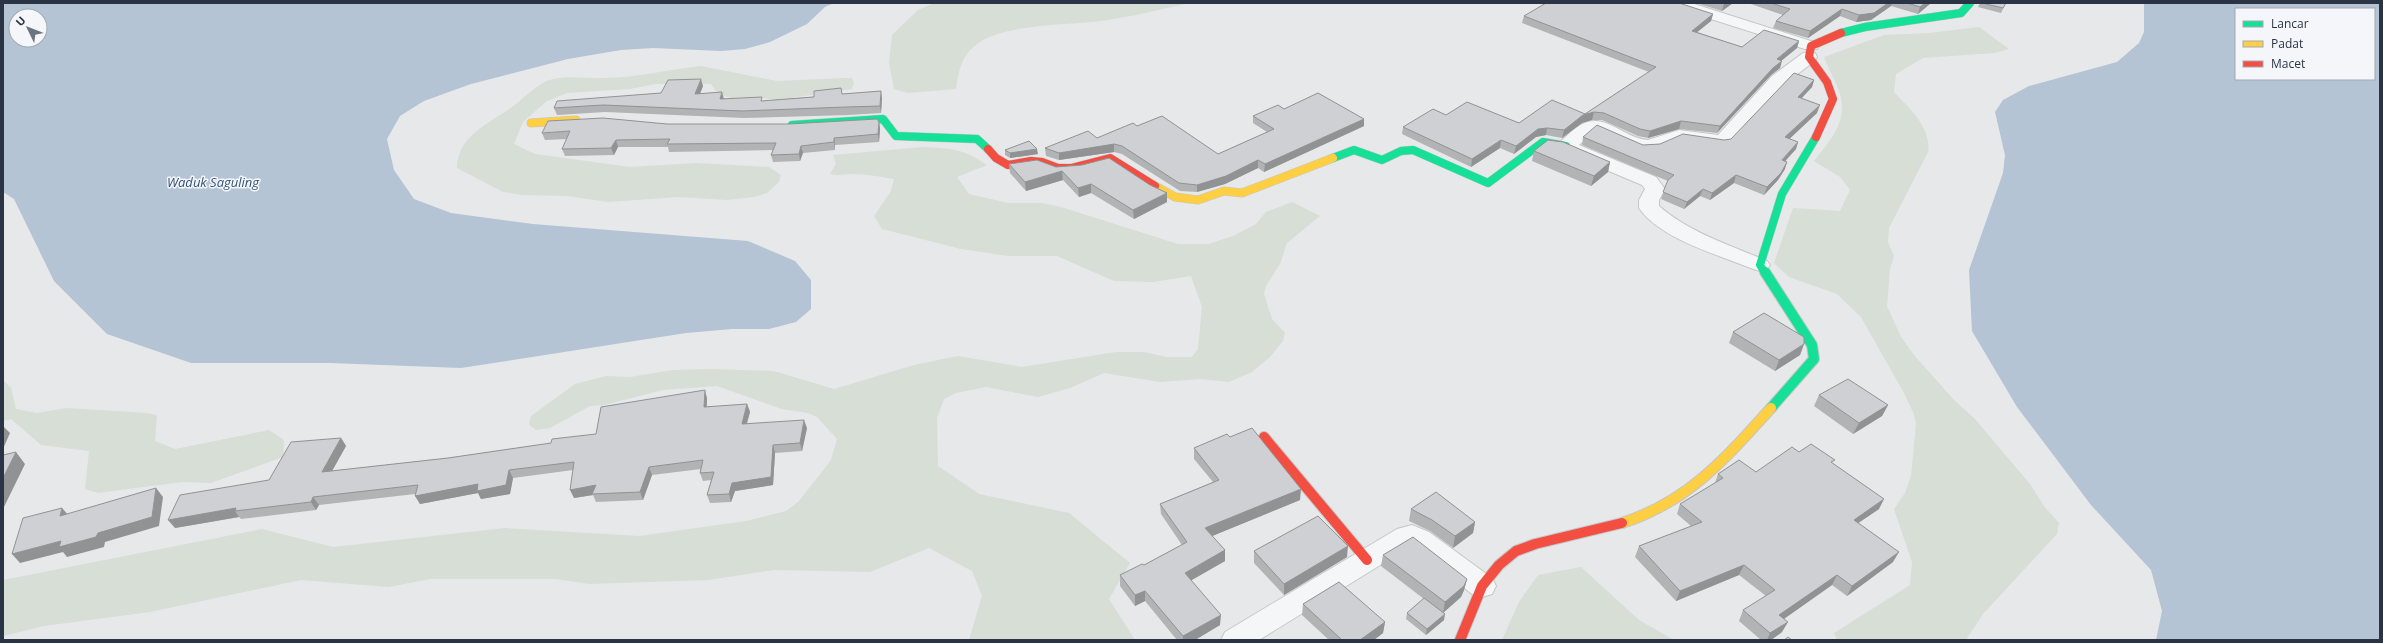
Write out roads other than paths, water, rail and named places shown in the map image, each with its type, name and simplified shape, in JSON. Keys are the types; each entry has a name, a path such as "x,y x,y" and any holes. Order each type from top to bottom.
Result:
{"street":[{"path":"1675,3 1810,51 1831,91 1833,100 1825,118 1782,194 1769,227 1760,264"},
{"path":"1566,146 1589,126 1598,126 1641,145 1650,146 1679,135 1691,135 1722,141 1778,80 1823,38 1850,30 1952,15 1962,12 1970,3"},
{"path":"532,123 588,119"},
{"path":"783,125 883,120 889,123 892,133 896,136 976,139 984,144 998,162 1008,166 1040,161 1057,168 1074,167 1110,158 1165,193 1175,197 1198,200 1224,192 1247,192 1354,150 1382,160 1401,151 1413,150 1488,183 1499,178 1517,160 1543,142 1566,146 1648,181 1655,189 1649,200 1649,208 1658,216 1697,237 1760,264 1812,345 1814,359 1810,366 1723,461 1676,501 1655,512 1628,522 1535,544 1516,551 1499,565 1482,586 1460,640"},
{"path":"1264,437 1367,560"},
{"path":"1235,640 1406,536 1412,535 1420,539 1482,586"}],"water":[{"name":"Waduk Saguling","path":"3,3 834,3 825,7 807,24 770,42 745,49 721,51 653,48 621,50 568,59 471,84 424,101 400,116 387,139 394,170 414,199 451,213 533,224 748,241 795,261 811,280 811,309 796,322 769,329 732,329 686,333 461,368 330,363 191,363 107,334 54,281 14,199 3,192"},
{"path":"2144,3 2380,3 2380,640 2156,640 2162,611 2151,570 2091,505 2017,407 1972,331 1969,270 2003,173 2005,155 1995,112 2003,100 2029,86 2117,62 2139,43 2144,32"}]}
